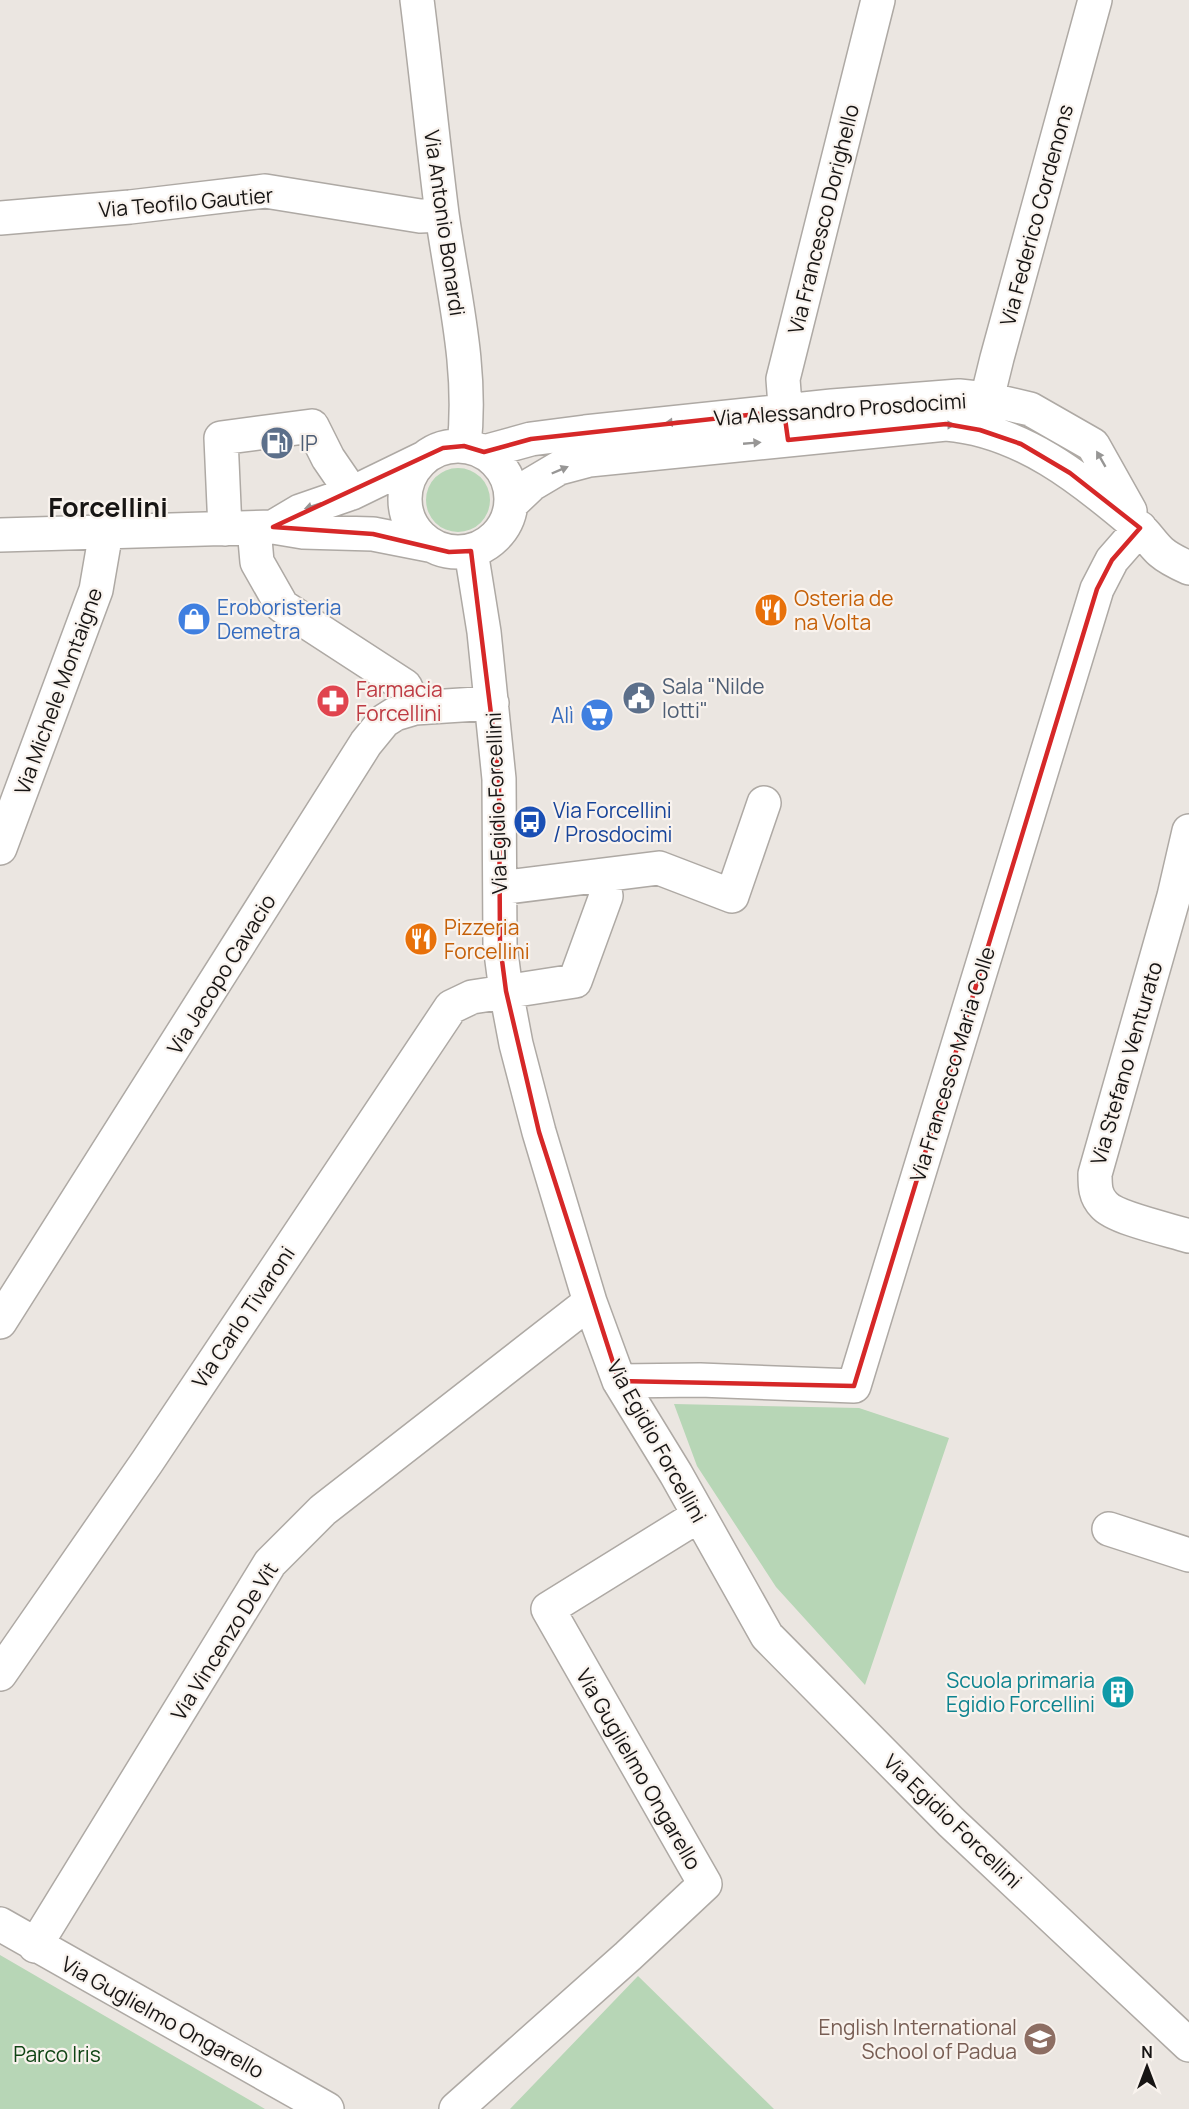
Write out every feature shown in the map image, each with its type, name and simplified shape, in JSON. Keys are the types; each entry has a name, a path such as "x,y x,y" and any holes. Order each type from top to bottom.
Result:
{"street":[{"name":"Via Antonio Bonardi","path":"417,0 442,215 465,364 468,414 474,449"},
{"name":"Via Francesco Dorighello","path":"786,425 783,379 878,0"},
{"name":"Via Federico Cordenons","path":"984,415 1095,0"},
{"name":"Via Teofilo Gautier","path":"0,218 130,207 265,191 420,216 442,215"},
{"name":"Via Alessandro Prosdocimi","path":"474,449 531,439 786,425 946,424 984,415 1021,444 1070,473 1140,528 1162,553 1189,568"},
{"name":"Via Alessandro Prosdocimi","path":"512,503 532,484 559,468 589,460 786,425"},
{"path":"352,494 328,458 312,426 221,438 251,528 257,562 282,606 405,686 415,708"},
{"path":"0,535 251,528 373,534 429,544 449,552 471,551 486,544 499,534 508,519 512,503 508,479 494,459 474,449 443,448 352,494 251,528"},
{"path":"424,458 411,473 405,492 406,512 415,530 429,544"},
{"name":"Via Francesco Maria Colle","path":"619,1381 700,1380 854,1386 1097,589 1112,560 1140,528"},
{"name":"Via Michele Montaigne","path":"0,848 96,590 106,532"},
{"name":"Via Egidio Forcellini","path":"471,551 484,632 499,778 500,945 506,991 516,1044 539,1132 590,1302 619,1381 676,1474 767,1636 951,1822 1189,2045"},
{"name":"Via Jacopo Cavacio","path":"0,1323 366,743 384,721 395,714 415,708 492,703"},
{"path":"500,888 659,868 732,896 764,803"},
{"name":"Via Stefano Venturato","path":"1189,831 1182,898 1095,1174 1095,1192 1104,1206 1120,1215 1189,1236"},
{"name":"Via Carlo Tivaroni","path":"0,1674 147,1462 450,1007 472,997 575,981 606,896 602,876"},
{"name":"Via Vincenzo De Vit","path":"35,1946 270,1563 323,1510 590,1302"},
{"name":"Via Guglielmo Ongarello","path":"456,2109 705,1884 548,1609 698,1516"},
{"path":"1109,1529 1189,1555"},
{"name":"Via Guglielmo Ongarello","path":"0,1924 35,1946 327,2109"}],"highlighted area":[{"path":"784,411 788,440 946,424 980,430 1021,444 1070,473 1140,528 1112,560 1097,589 854,1386 619,1381 539,1132 506,991 500,945 499,779 471,551 449,552 373,534 273,527 443,448 464,446 484,452 531,439"}],"green space":[{"path":"452,468 464,468 481,477 488,488 490,500 488,512 481,523 464,532 452,532 440,527 431,518 426,506 426,494 431,482 440,473"},
{"path":"674,1404 859,1408 949,1438 865,1685 776,1587 697,1466"},
{"name":"Parco Iris","path":"0,1955 265,2109 0,2109"},
{"path":"638,1976 774,2109 510,2109"}],"place":[{"name":"IP","path":"277,443"},
{"name":"Osteria de na Volta","path":"771,610"},
{"name":"Eroboristeria Demetra","path":"194,619"},
{"name":"Sala \"Nilde Iotti\"","path":"639,698"},
{"name":"Farmacia Forcellini","path":"333,701"},
{"name":"Alì","path":"597,715"},
{"name":"Via Forcellini / Prosdocimi","path":"530,822"},
{"name":"Pizzeria Forcellini","path":"421,939"},
{"name":"Scuola primaria Egidio Forcellini","path":"1118,1692"},
{"name":"English International School of Padua","path":"1040,2039"}],"district":[{"name":"Forcellini","path":"108,506"}]}
